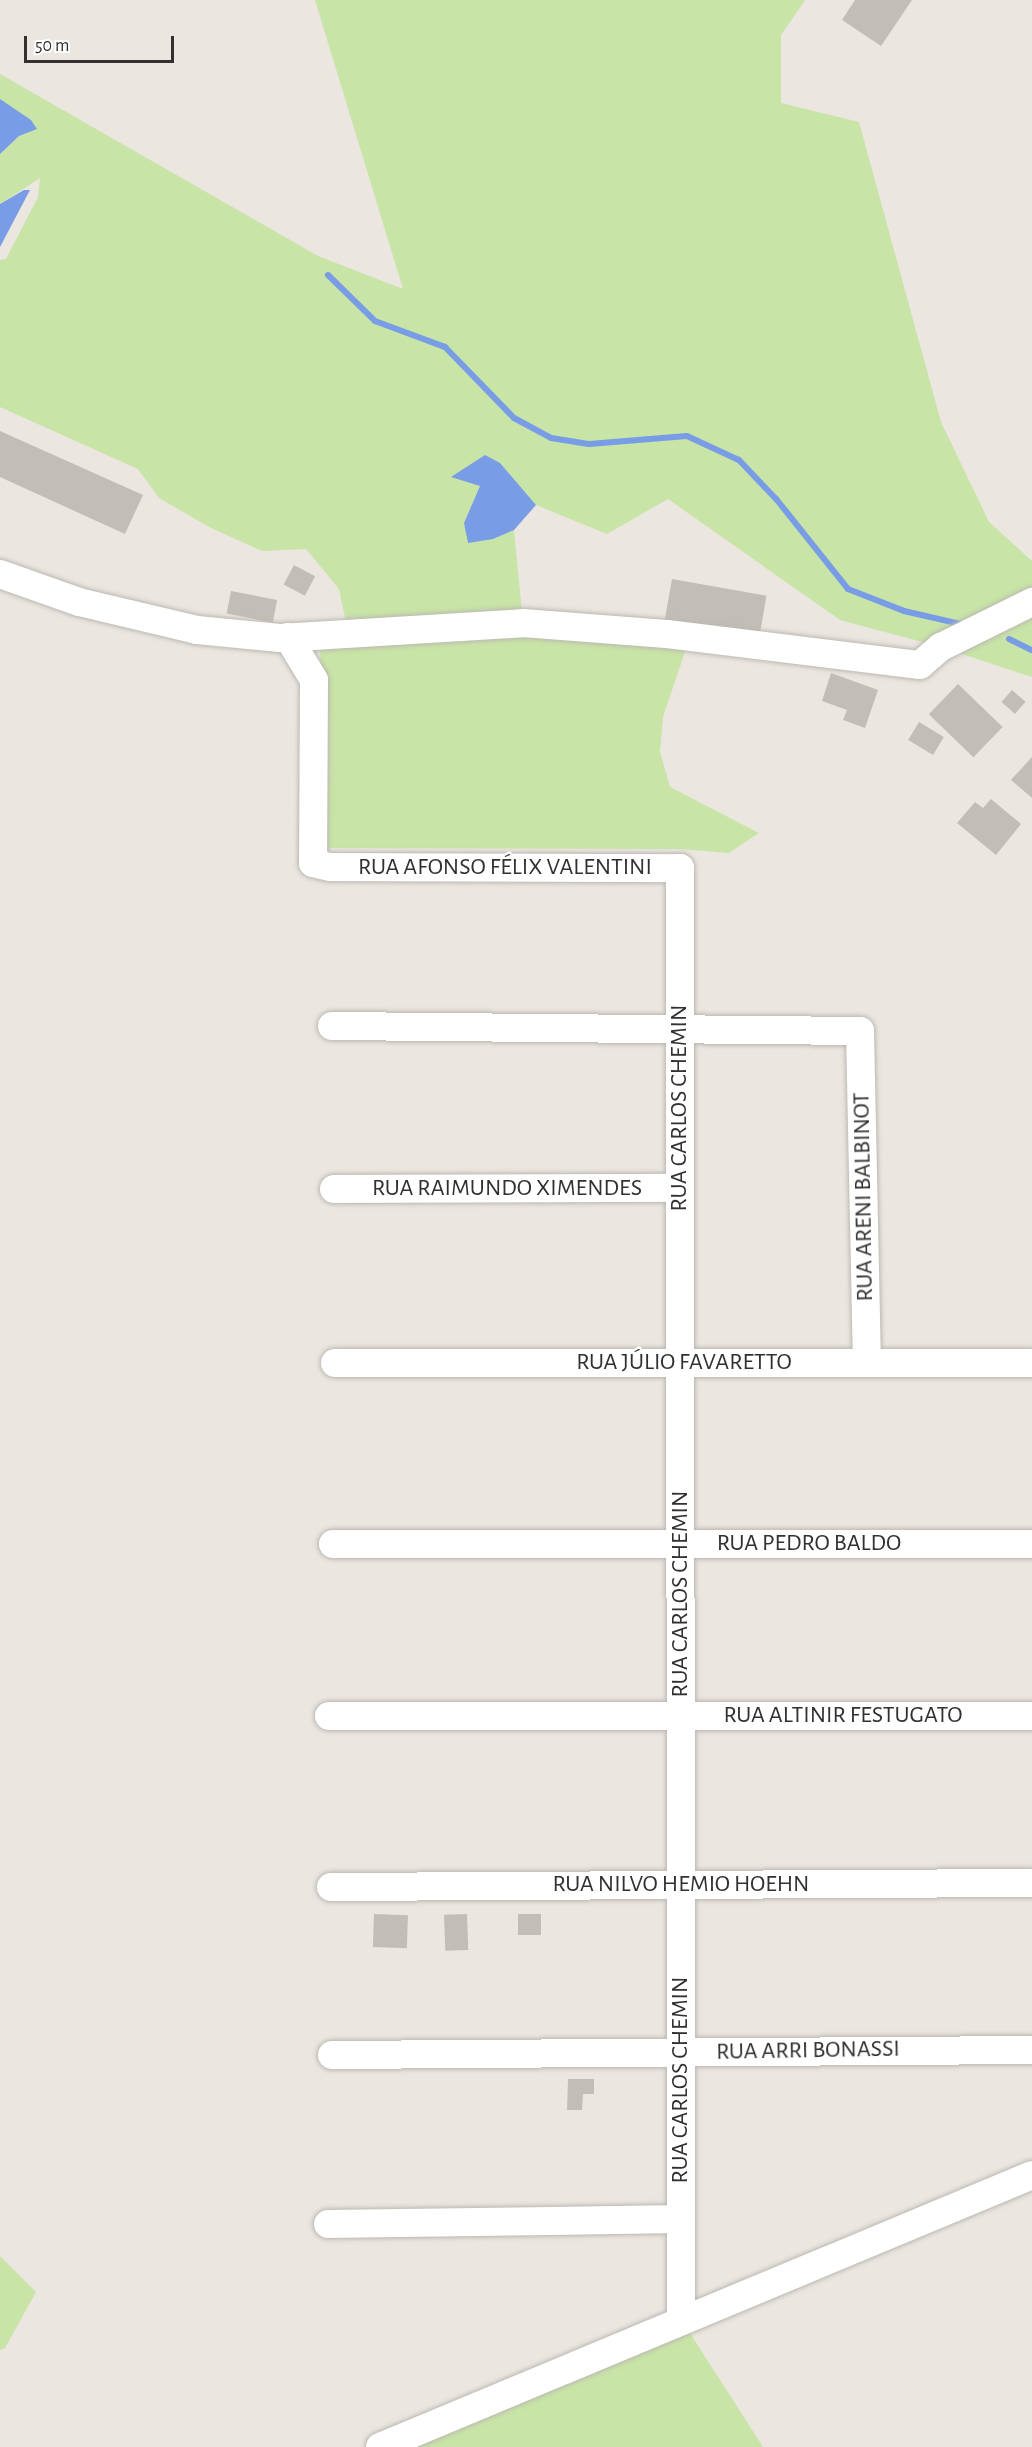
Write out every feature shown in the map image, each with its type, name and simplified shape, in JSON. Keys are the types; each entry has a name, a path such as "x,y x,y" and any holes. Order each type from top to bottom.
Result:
{"street":[{"path":"0,574 79,602 197,630 288,637 523,623 667,634 921,666 941,646 1032,602"},
{"name":"RUA AFONSO FÉLIX VALENTINI","path":"288,637 314,680 313,863 331,867 680,868"},
{"name":"RUA CARLOS CHEMIN","path":"680,868 681,2319"},
{"path":"332,1026 680,1030"},
{"name":"RUA ARENI BALBINOT","path":"680,1030 860,1031 867,1363"},
{"name":"RUA RAIMUNDO XIMENDES","path":"334,1189 680,1188"},
{"name":"RUA JÚLIO FAVARETTO","path":"335,1363 1032,1363"},
{"name":"RUA PEDRO BALDO","path":"333,1544 1032,1544"},
{"name":"RUA ALTINIR FESTUGATO","path":"329,1716 1032,1716"},
{"name":"RUA NILVO HEMIO HOEHN","path":"331,1887 1032,1883"},
{"name":"RUA ARRI BONASSI","path":"332,2055 1032,2050"},
{"path":"380,2447 681,2319 1032,2175"},
{"path":"328,2224 681,2219"}],"green space":[{"path":"315,0 805,0 781,35 781,103 859,122 941,422 989,522 1032,561 1032,677 941,647 840,620 668,499 607,534 536,505 500,463 480,486 464,523 493,539 514,530 523,623 690,637 663,717 660,752 670,787 759,833 729,853 680,849 323,848 320,633 348,632 339,589 306,549 262,551 211,528 159,498 138,469 0,407 0,260 6,259 38,197 40,178 0,204 0,154 19,136 36,129 0,99 0,74 318,256 403,289"},
{"path":"0,2256 36,2292 5,2348 0,2350"},
{"path":"688,2330 763,2447 411,2447"}],"water":[{"path":"0,99 31,120 37,129 19,136 0,154"},
{"path":"24,190 30,190 0,247 0,204"},
{"path":"485,455 500,463 536,505 514,530 493,539 468,543 464,523 480,486 451,477"}],"building":[{"path":"855,0 912,0 881,46 842,20"},
{"path":"0,431 143,495 125,534 0,477"},
{"path":"294,565 315,576 305,596 284,584"},
{"path":"672,579 767,596 759,640 664,623"},
{"path":"231,591 277,600 273,623 227,614"},
{"path":"831,673 878,690 865,728 843,720 847,710 822,701"},
{"path":"958,684 1003,727 973,757 929,714"},
{"path":"1012,690 1026,702 1015,714 1002,702"},
{"path":"919,722 944,737 933,755 908,740"},
{"path":"1032,757 1032,798 1011,780"},
{"path":"991,799 1021,824 996,855 957,823 975,802 983,808"},
{"path":"374,1914 408,1915 407,1948 373,1947"},
{"path":"467,1914 468,1950 445,1951 444,1915"},
{"path":"518,1914 541,1914 541,1935 518,1935"},
{"path":"568,2079 594,2079 594,2094 583,2094 582,2110 567,2110"}],"waterway":[{"path":"328,275 375,321 445,347 514,418 551,438 589,444 687,436 739,460 777,500 848,589 904,611 965,625"},
{"path":"1009,639 1032,650"}]}
